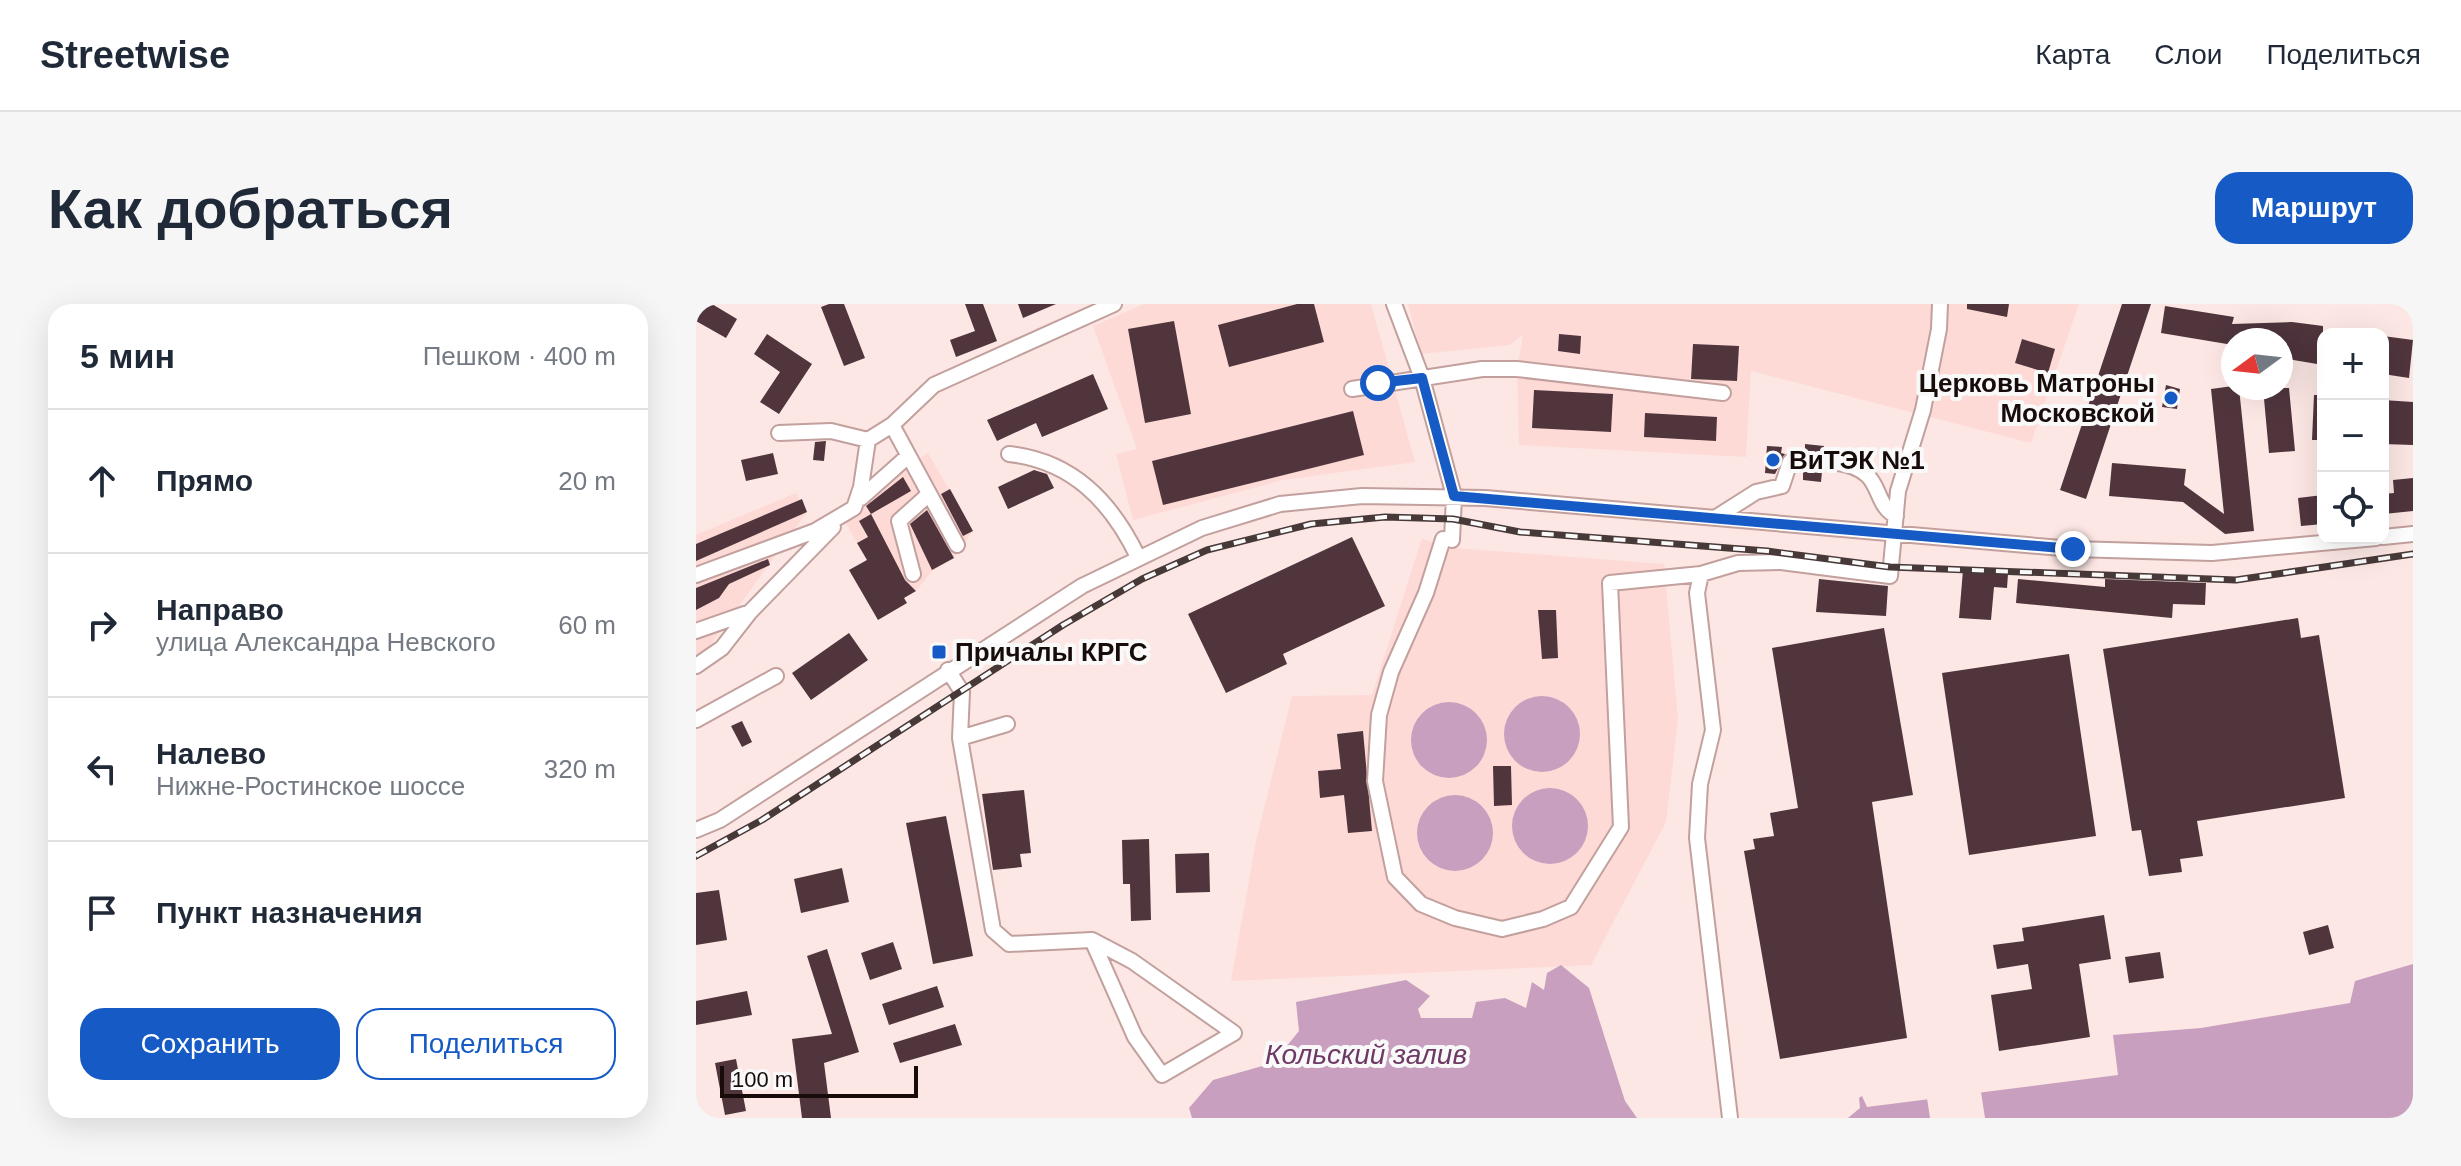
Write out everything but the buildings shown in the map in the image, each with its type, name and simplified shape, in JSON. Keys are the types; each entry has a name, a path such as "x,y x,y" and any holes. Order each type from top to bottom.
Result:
{"street":[{"path":"1394,304 1422,378 1454,496 1448,540 1391,672 1383,701 1375,781 1395,877 1421,904 1455,918 1502,929 1543,919 1571,907 1621,827 1610,583 1701,574 1738,563 1781,562 1890,576 1898,491 1923,410 1939,329 1940,304"},
{"path":"779,433 831,431 868,440 892,425 934,385 1108,305"},
{"path":"1352,389 1482,369 1517,369 1723,393"},
{"path":"892,425 957,545"},
{"path":"696,575 815,531 854,508 861,487 868,440"},
{"path":"1009,454 1050,461 1108,505 1138,557"},
{"path":"696,666 722,648 801,556 854,508 866,490 907,457"},
{"path":"1715,518 1756,492 1782,486 1790,462 1845,464 1867,475 1880,500 1896,516"},
{"path":"913,574 899,521 928,495"},
{"path":"696,830 720,820 1082,586 1138,557 1230,517 1280,504 1362,496 1454,496 2047,548 2212,553 2317,543"},
{"path":"2389,536 2413,534"},
{"path":"1701,574 1697,593 1713,730 1700,784 1697,838 1730,1118"},
{"path":"696,631 750,612"},
{"path":"948,670 962,692 960,738 993,930 1009,944 1092,940 1132,961 1234,1033 1162,1075 1135,1037 1092,940"},
{"path":"696,720 776,676"},
{"path":"960,738 1007,724"},
{"path":"696,819 720,820"}],"shaded area":[{"path":"1144,304 1371,304 1415,462 1283,480 1133,520 1116,454 1137,449 1093,326"},
{"path":"1408,304 2079,304 2031,443 1751,371 1746,457 1519,445 1517,369 1523,335 1510,345 1421,354"},
{"path":"928,453 973,531 954,558 932,571 916,591 904,598 878,553 867,560 839,511"},
{"path":"796,493 807,512 707,650 696,657 696,535"},
{"path":"1422,538 1443,547 1664,564 1678,719 1666,822 1591,965 1231,981 1256,841 1292,696 1372,695"}],"water":[{"path":"1542,696 1557,699 1569,707 1577,719 1580,734 1577,749 1569,761 1557,769 1542,772 1527,769 1515,761 1507,749 1504,734 1507,719 1515,707 1527,699"},
{"path":"1449,702 1464,705 1476,713 1484,725 1487,740 1484,755 1476,767 1464,775 1449,778 1434,775 1422,767 1414,755 1411,740 1414,725 1422,713 1434,705"},
{"path":"1550,788 1565,791 1577,799 1585,811 1588,826 1585,841 1577,853 1565,861 1550,864 1535,861 1523,853 1515,841 1512,826 1515,811 1523,799 1535,791"},
{"path":"1455,795 1470,798 1482,806 1490,818 1493,833 1490,848 1482,860 1470,868 1455,871 1440,868 1428,860 1420,848 1417,833 1420,818 1428,806 1440,798"},
{"path":"2413,964 2413,1118 1848,1118 1860,1108 1859,1098 1862,1096 1867,1107 2118,1075 2113,1035 2201,1028 2350,1003 2355,981"},
{"name":"Кольский залив","path":"1561,965 1589,988 1625,1101 1637,1118 1192,1118 1189,1108 1213,1080 1273,1063 1299,1031 1296,1002 1406,980 1430,996 1418,1009 1421,1018 1472,1018 1476,1002 1505,998 1526,1008 1532,982 1544,990 1547,973"}],"pier":[{"path":"1981,1092 1985,1118 1930,1118 1927,1098"}],"railway":[{"path":"696,856 762,820 1063,625 1142,579 1207,550 1311,524 1385,517 1453,519 1520,532 1767,551 1890,567 2236,580 2413,554"}],"place":[{"name":"Церковь Матроны Московской","path":"2171,398"},
{"name":"ВиТЭК №1","path":"1773,460"},
{"name":"Причалы КРГС","path":"939,652"}],"route":[{"path":"1378,383 1422,378 1454,496 2073,549"}]}
